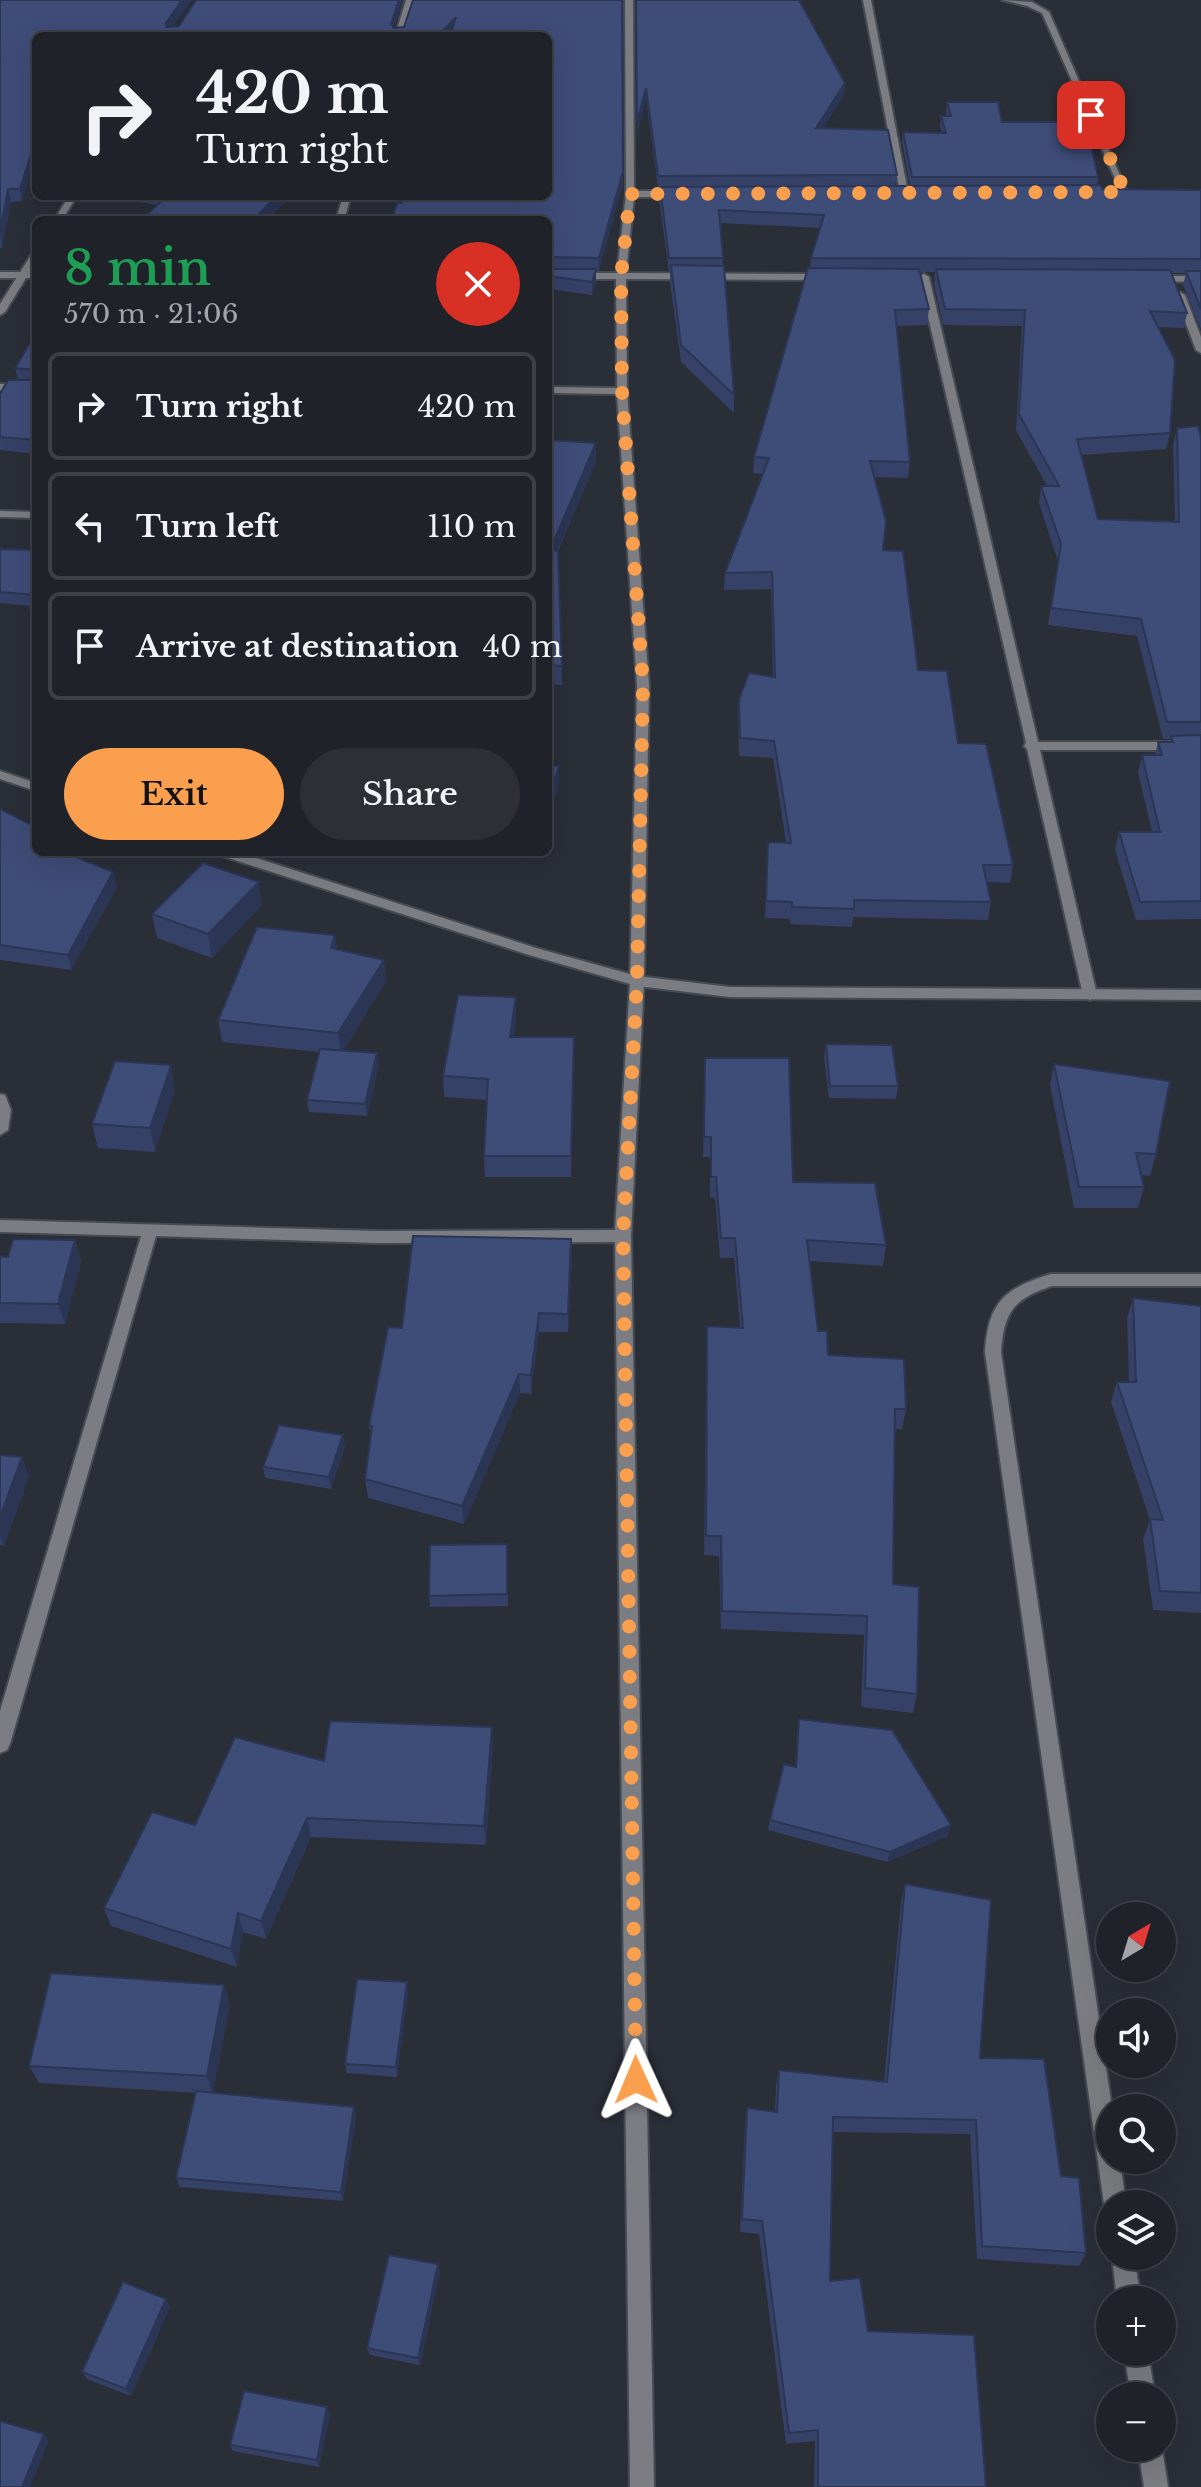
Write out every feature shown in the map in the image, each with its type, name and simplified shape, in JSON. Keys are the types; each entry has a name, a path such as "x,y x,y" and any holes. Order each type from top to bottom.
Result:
{"street":[{"path":"400,32 410,0"},
{"path":"629,0 630,194 621,277 622,391 643,685 637,981 623,1236 642,2487"},
{"path":"867,0 904,192"},
{"path":"1006,0 1029,4 1045,12 1125,192"},
{"path":"889,193 920,192"},
{"path":"1109,192 1140,192"},
{"path":"630,194 691,193"},
{"path":"0,312 32,262"},
{"path":"0,275 32,275"},
{"path":"552,276 845,277"},
{"path":"908,277 940,277"},
{"path":"924,277 1090,995"},
{"path":"1142,279 1201,279"},
{"path":"1173,279 1201,350"},
{"path":"0,387 32,388"},
{"path":"552,390 622,391"},
{"path":"0,514 32,515"},
{"path":"1030,746 1201,746"},
{"path":"0,775 32,786"},
{"path":"236,856 531,951 637,981 730,992 1201,995"},
{"path":"0,1099 3,1110 0,1130"},
{"path":"0,1226 377,1237 623,1236"},
{"path":"0,1744 150,1231"},
{"path":"1113,2190 993,1352 994,1328 1000,1309 1025,1290 1051,1280 1201,1280"},
{"path":"1152,2462 1156,2487"}],"building":[{"path":"0,0 182,0 166,27 179,26 196,0 399,0 391,24 394,28 404,27 413,0 622,0 623,171 599,258 552,257 552,216 393,216 397,203 403,200 552,200 552,32 451,32 456,17 442,32 32,32 32,151 20,189 8,189 0,231"},
{"path":"636,0 799,0 845,83 816,128 888,130 897,175 658,176 646,88 637,122"},
{"path":"947,102 998,102 1002,122 1060,122 1064,132 1089,133 1098,177 912,177 903,132 946,133 941,116 951,116"},
{"path":"1101,185 1102,189 1201,190 1201,259 811,258 824,215 719,210 723,258 669,258 660,187"},
{"path":"163,200 273,200 257,216 145,216"},
{"path":"671,265 724,266 734,395 681,345"},
{"path":"808,268 919,269 929,309 895,310 910,462 870,461 886,521 883,550 903,551 918,670 947,671 958,743 986,744 1013,865 983,865 991,902 854,900 854,909 792,907 792,902 766,901 768,842 791,843 774,741 740,738 739,699 749,673 775,677 772,572 725,573 769,458 754,457"},
{"path":"552,269 596,269 592,282 552,277"},
{"path":"936,269 1170,270 1187,313 1150,311 1175,360 1170,433 1077,439 1098,519 1179,522 1177,428 1198,426 1201,439 1201,722 1167,722 1141,619 1051,608 1061,544 1041,486 1059,486 1019,414 1025,310 945,309"},
{"path":"1186,271 1201,271 1201,309"},
{"path":"32,340 32,370 15,368"},
{"path":"8,380 32,380 32,440 0,437 0,394"},
{"path":"552,440 596,443 552,545"},
{"path":"0,549 32,550 32,595 0,592"},
{"path":"552,550 558,551 562,666 552,665"},
{"path":"1201,735 1201,901 1140,902 1119,832 1160,832 1142,755 1162,755 1158,742 1173,742 1171,736"},
{"path":"552,766 559,766 552,788"},
{"path":"0,809 32,825 32,856 74,856 113,872 68,955 0,945"},
{"path":"203,863 259,882 208,934 152,914"},
{"path":"257,927 335,935 331,948 384,960 338,1033 218,1020"},
{"path":"458,995 516,997 510,1037 574,1037 571,1156 484,1156 488,1079 443,1076"},
{"path":"826,1044 892,1045 898,1086 830,1086"},
{"path":"320,1049 377,1053 365,1104 307,1100"},
{"path":"705,1058 789,1058 793,1182 875,1183 886,1245 807,1240 818,1331 827,1331 828,1355 904,1359 906,1409 895,1409 893,1584 919,1587 917,1694 865,1688 867,1616 722,1611 721,1536 706,1536 707,1326 743,1328 735,1238 721,1238 716,1177 711,1177 711,1137 704,1137"},
{"path":"115,1061 171,1065 150,1128 92,1124"},
{"path":"1054,1064 1170,1081 1156,1154 1136,1153 1144,1187 1079,1187"},
{"path":"413,1236 571,1239 568,1314 539,1313 531,1375 519,1374 462,1506 365,1479 372,1426 369,1425 388,1327 402,1328"},
{"path":"13,1239 75,1240 58,1304 0,1303 0,1256 8,1257"},
{"path":"1133,1298 1201,1306 1201,1593 1160,1591 1150,1519 1163,1520 1117,1382 1136,1382"},
{"path":"279,1425 343,1435 329,1477 263,1467"},
{"path":"0,1455 22,1457 0,1517"},
{"path":"507,1544 507,1594 429,1596 430,1545"},
{"path":"799,1719 892,1730 951,1825 890,1852 770,1820 784,1764 796,1767"},
{"path":"330,1721 492,1727 484,1826 307,1818 261,1921 238,1913 231,1949 104,1908 152,1812 195,1825 235,1737 324,1761"},
{"path":"905,1884 991,1900 980,2058 1044,2059 1061,2176 1079,2178 1086,2253 982,2246 976,2120 833,2117 830,2281 860,2278 868,2331 974,2335 986,2487 818,2487 818,2430 789,2433 762,2221 742,2219 747,2108 777,2112 779,2070 887,2082"},
{"path":"51,1973 224,1985 207,2076 29,2066"},
{"path":"357,1979 407,1982 396,2067 345,2064"},
{"path":"196,2091 354,2107 341,2192 176,2178"},
{"path":"389,2255 438,2264 418,2358 367,2348"},
{"path":"123,2282 166,2299 126,2389 82,2372"},
{"path":"244,2391 327,2407 317,2460 230,2445"},
{"path":"0,2421 44,2434 22,2487 0,2487"}],"route":[{"path":"636,2080 623,1236 637,981 643,685 622,391 621,277 630,194 1125,192 1091,115"}]}
